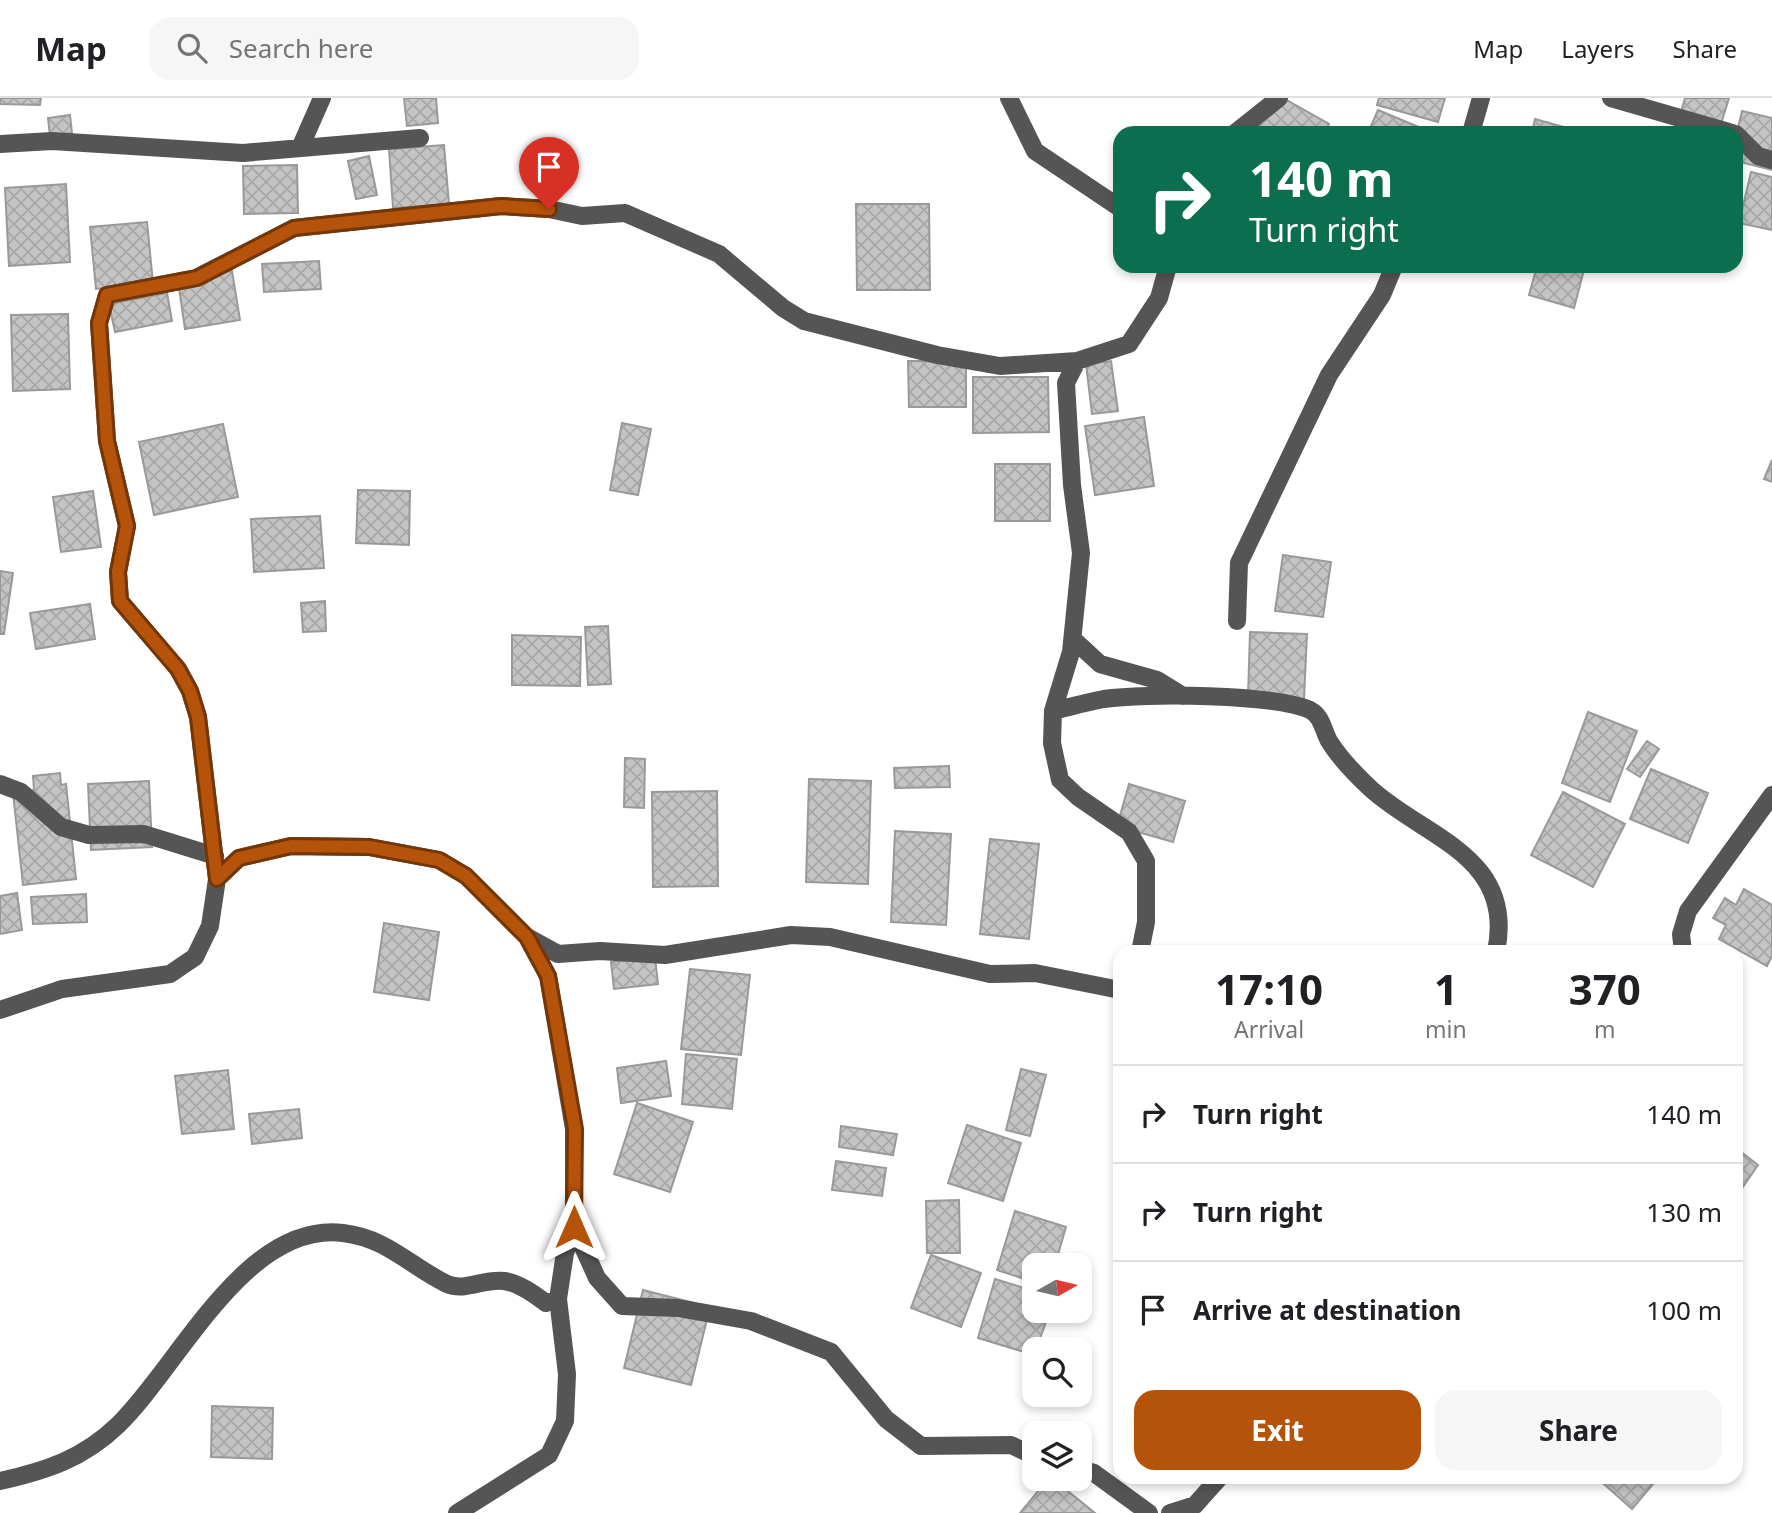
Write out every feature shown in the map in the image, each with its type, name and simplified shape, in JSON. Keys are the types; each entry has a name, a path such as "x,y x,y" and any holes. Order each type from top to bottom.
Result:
{"street":[{"path":"300,148 322,98"},
{"path":"1009,98 1035,151 1113,203"},
{"path":"1244,126 1279,98"},
{"path":"1473,126 1481,98"},
{"path":"1611,98 1665,105 1715,126"},
{"path":"0,144 52,141 243,153 420,138"},
{"path":"1743,142 1758,156 1772,160"},
{"path":"0,1010 62,989 170,974 195,957 210,926 217,879 198,717 190,691 178,669 120,601 118,572 127,526 107,441 99,323 107,295 197,278 294,228 501,206 549,209 582,216 625,213 719,254 804,321 937,355 1000,366 1077,361 1129,344 1159,298 1166,273"},
{"path":"1237,621 1239,563 1329,375 1382,295 1391,273"},
{"path":"1077,361 1066,383 1072,485 1081,554 1073,639 1053,711 1052,743 1060,780 1078,797 1129,832 1146,861 1146,922 1141,945"},
{"path":"1073,639 1100,664 1157,680 1183,696"},
{"path":"1053,711 1105,699 1183,696 1243,699 1311,710 1320,719 1330,742 1371,788 1453,844 1486,878 1498,915 1496,945"},
{"path":"0,784 21,792 61,827 89,835 144,834 215,856"},
{"path":"1682,945 1681,934 1688,911 1772,795"},
{"path":"217,879 239,858 291,846 369,847 439,860 466,876 527,937 558,954 600,951 665,954 791,935 830,937 989,974 1035,973 1113,987"},
{"path":"457,1513 549,1455 565,1421 567,1374 558,1299 565,1253 574,1227 575,1129 548,976 527,937"},
{"path":"574,1227 597,1278 622,1306 678,1308 751,1321 831,1352 886,1419 922,1446 1011,1445 1022,1450"},
{"path":"0,1481 50,1470 82,1452 118,1425 234,1283 285,1242 318,1232 345,1233 393,1249 430,1276 457,1288 504,1281 529,1290 546,1303 558,1299"},
{"path":"1092,1472 1149,1513"},
{"path":"1170,1513 1195,1505 1214,1484"}],"building":[{"path":"0,98 41,98 40,105 0,104"},
{"path":"404,98 436,98 438,123 407,126"},
{"path":"1274,98 1283,98 1329,124 1328,126 1259,126"},
{"path":"1379,98 1445,98 1438,122 1377,105"},
{"path":"1685,98 1729,98 1721,124 1681,112"},
{"path":"1378,110 1416,126 1371,126"},
{"path":"1742,111 1772,118 1772,170 1743,163 1743,126 1738,126"},
{"path":"70,115 72,133 50,136 48,118"},
{"path":"1535,119 1560,126 1534,126"},
{"path":"444,145 449,204 393,208 389,149"},
{"path":"369,156 377,195 356,199 348,161"},
{"path":"297,165 298,213 244,214 243,166"},
{"path":"1751,172 1772,177 1772,230 1743,224 1743,206"},
{"path":"66,184 70,262 9,266 5,188"},
{"path":"856,204 929,204 930,290 857,290"},
{"path":"147,222 153,283 96,289 90,227"},
{"path":"319,261 321,289 264,292 262,264"},
{"path":"231,265 240,320 185,329 177,274"},
{"path":"1535,273 1583,273 1574,308 1529,295"},
{"path":"167,293 172,321 115,332 109,304"},
{"path":"68,314 70,389 13,391 11,315"},
{"path":"908,361 966,361 966,407 909,407"},
{"path":"1111,361 1118,411 1092,414 1086,364"},
{"path":"973,377 1048,377 1049,432 973,433"},
{"path":"1144,417 1154,486 1095,495 1085,426"},
{"path":"622,423 651,429 638,495 610,490"},
{"path":"223,424 238,497 154,515 139,442"},
{"path":"1772,460 1772,482 1764,479"},
{"path":"995,464 1050,464 1050,521 995,521"},
{"path":"358,490 410,491 409,545 356,543"},
{"path":"93,491 101,547 61,552 53,497"},
{"path":"320,516 324,568 254,572 251,519"},
{"path":"1283,555 1331,562 1323,617 1275,611"},
{"path":"0,571 13,573 4,634 0,634"},
{"path":"325,601 326,631 303,632 301,603"},
{"path":"90,604 95,639 36,649 30,613"},
{"path":"608,626 611,684 588,685 585,627"},
{"path":"1250,632 1307,634 1304,699 1248,697"},
{"path":"512,635 581,637 580,686 512,685"},
{"path":"1588,712 1637,731 1610,802 1562,783"},
{"path":"1647,741 1659,749 1640,777 1627,769"},
{"path":"625,758 645,759 644,808 624,807"},
{"path":"949,766 950,787 895,788 894,768"},
{"path":"1651,769 1708,793 1688,843 1630,819"},
{"path":"60,773 61,785 66,784 76,879 23,885 13,793 34,790 33,776"},
{"path":"809,779 871,781 868,884 806,882"},
{"path":"149,781 152,847 91,850 88,784"},
{"path":"1129,784 1185,801 1173,842 1117,826"},
{"path":"717,791 718,886 653,887 652,792"},
{"path":"1563,792 1625,824 1593,887 1531,855"},
{"path":"895,831 951,834 946,925 891,922"},
{"path":"990,839 1039,844 1029,939 980,934"},
{"path":"1744,889 1772,905 1772,956 1767,966 1743,952 1743,945 1730,945 1719,939 1726,925 1713,918 1725,898 1736,905"},
{"path":"17,893 22,930 0,934 0,896"},
{"path":"86,894 87,922 33,924 31,897"},
{"path":"384,923 439,932 429,1000 374,992"},
{"path":"655,957 658,984 614,989 611,962"},
{"path":"690,969 750,975 741,1055 681,1049"},
{"path":"686,1054 737,1059 732,1109 682,1104"},
{"path":"666,1061 671,1096 621,1103 617,1068"},
{"path":"1021,1069 1046,1075 1030,1136 1006,1130"},
{"path":"228,1070 234,1129 182,1134 175,1076"},
{"path":"637,1103 693,1122 670,1192 614,1174"},
{"path":"299,1109 302,1138 252,1144 249,1114"},
{"path":"967,1125 1021,1143 1003,1201 948,1183"},
{"path":"841,1126 897,1134 893,1155 839,1147"},
{"path":"1743,1153 1758,1165 1743,1187"},
{"path":"836,1161 886,1168 882,1196 832,1190"},
{"path":"959,1200 960,1253 927,1253 926,1201"},
{"path":"1015,1211 1066,1227 1058,1253 1022,1253 1022,1278 997,1270"},
{"path":"931,1255 981,1273 961,1327 911,1308"},
{"path":"995,1279 1022,1287 1022,1323 1046,1323 1041,1337 1022,1337 1022,1351 978,1338"},
{"path":"643,1290 710,1307 691,1385 624,1368"},
{"path":"212,1406 273,1408 272,1459 211,1457"},
{"path":"1604,1484 1653,1484 1632,1509"},
{"path":"1038,1491 1068,1491 1095,1513 1020,1513"}],"route":[{"path":"549,209 501,206 294,228 197,278 107,295 99,323 107,441 127,526 118,572 120,601 133,620 178,669 190,691 198,717 217,879 239,858 291,846 369,847 439,860 466,876 527,937 548,976 575,1129 574,1227"}]}
